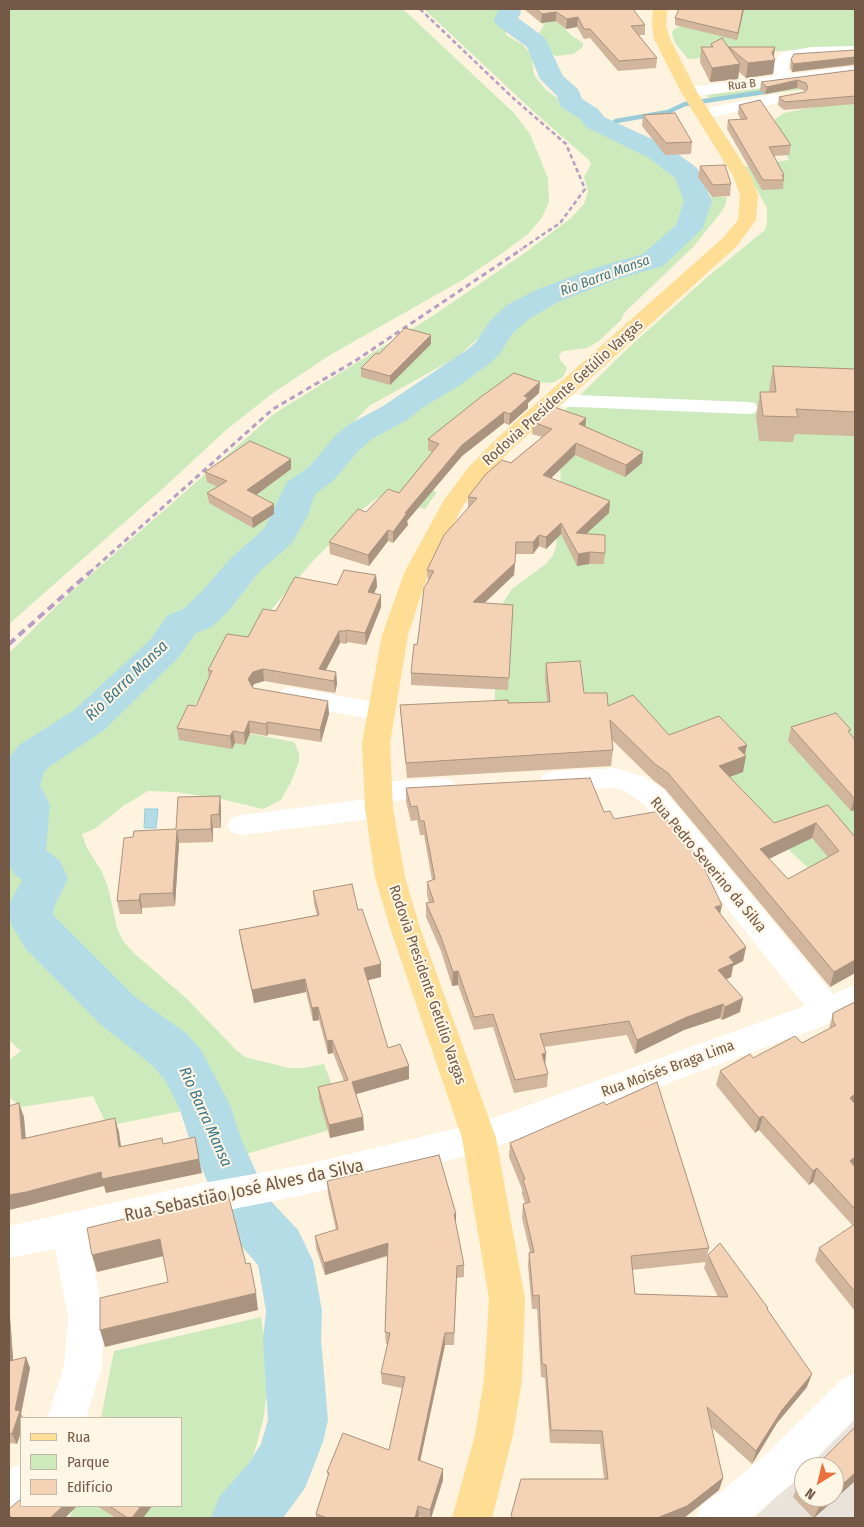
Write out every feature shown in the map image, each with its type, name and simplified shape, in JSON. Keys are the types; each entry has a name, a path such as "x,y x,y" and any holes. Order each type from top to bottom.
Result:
{"main road":[{"name":"Rodovia Presidente Getúlio Vargas","path":"472,1518 494,1435 503,1380 506,1299 479,1138 405,928 390,877 378,800 376,743 395,635 417,571 452,505 476,473 553,400 730,242 747,220 749,195 742,176 696,104 662,40 657,10"}],"street":[{"path":"785,80 780,67 783,59 789,55 811,52 855,51"},
{"name":"Rua B","path":"696,104 785,80 855,71"},
{"path":"696,104 792,96"},
{"path":"553,400 747,408"},
{"path":"264,692 380,712"},
{"name":"Rua Pedro Severino da Silva","path":"524,783 616,778 635,784 654,796 842,1004"},
{"path":"241,825 378,800 465,787"},
{"name":"Rua Moisés Braga Lima","path":"479,1138 842,1004"},
{"name":"Rua Sebastião José Alves da Silva","path":"9,1242 198,1200 299,1181 479,1138"},
{"path":"67,1417 71,1410 83,1367 86,1317 69,1230"},
{"path":"716,1518 738,1504 779,1469 855,1392"},
{"path":"9,1497 20,1485"}],"shaded area":[{"path":"855,1417 855,1518 755,1518 794,1478 794,1507 844,1507 844,1457 815,1457"}],"green space":[{"path":"9,9 403,9 515,114 530,134 548,178 549,202 541,219 529,233 504,252 464,279 330,355 273,393 226,430 169,483 9,624"},
{"path":"424,9 497,9 500,12 500,21 505,24 506,35 523,45 532,56 534,75 546,90 578,113 670,169 686,183 687,204 679,225 665,244 648,256 579,276 531,295 512,308 491,330 457,357 369,406 327,450 289,485 282,502 283,515 279,525 242,556 226,581 210,600 201,609 173,623 164,631 158,645 135,660 80,714 26,753 13,766 9,774 9,653 71,592 275,413 431,317 526,252 571,218 584,204 588,191 584,177 591,164 589,160 534,112"},
{"path":"525,9 546,9 571,35 583,43 583,47 573,54 557,56 550,54 538,35 544,25"},
{"path":"712,9 855,9 855,46 688,59 675,43 672,34 673,30"},
{"path":"799,83 834,85 714,101 706,95"},
{"path":"833,103 855,103 855,911 642,715 495,716 494,638 498,610 512,589 547,563 556,547 561,487 562,413 625,351 706,278 765,230 767,208 744,167 789,160 776,135 775,119 784,113"},
{"path":"697,179 710,197 727,197 725,206 719,215 693,247 624,313 621,320 599,341 587,348 563,351 559,355 560,360 567,368 563,377 552,383 539,382 411,483 437,492 425,509 379,497 348,520 327,547 247,638 182,721 294,742 299,753 299,761 292,780 281,800 263,809 221,799 176,792 148,791 123,806 96,828 82,834 87,848 102,872 108,887 117,928 123,941 135,954 187,999 236,1050 245,1057 289,1068 305,1068 324,1064 347,1125 235,1157 212,1098 199,1073 182,1048 118,992 76,961 55,935 50,924 55,898 52,877 34,858 41,838 38,822 43,805 40,797 30,786 31,780 62,746 90,735 100,727 219,605 295,522 303,493 331,476 366,442 386,427 487,361 498,350 524,315 568,294 635,272 664,260 674,253 696,231 703,218 705,206"},
{"path":"9,802 21,813 14,858 26,876 19,900 21,916 54,961 79,986 136,1031 161,1054 178,1074 197,1108 107,1126 93,1096 21,1107 9,1097 9,1060 21,1051 9,1040"},
{"path":"261,1317 270,1375 263,1420 254,1454 216,1518 69,1518 74,1507 182,1507 182,1417 101,1417 114,1351"}],"water":[{"path":"145,809 158,809 156,828 144,828"}],"building":[{"path":"536,9 633,9 645,25 631,26 657,58 619,61 590,29 584,29 578,17 567,19 556,12 542,14"},
{"path":"679,9 743,9 738,33 675,18"},
{"path":"722,38 740,64 712,68 701,47 713,47 711,44"},
{"path":"729,47 775,47 772,53 775,60 748,63"},
{"path":"855,50 855,57 793,64 791,59 794,54"},
{"path":"855,70 855,96 785,102 779,97 805,92 808,88 806,83 798,80 767,87 761,82"},
{"path":"760,100 791,145 769,147 784,175 782,175 784,180 763,180 728,120 747,119 739,105"},
{"path":"675,113 692,142 666,143 643,115"},
{"path":"725,165 731,184 713,185 700,166"},
{"path":"405,328 431,335 390,376 361,368 376,353 379,354"},
{"path":"773,366 855,369 855,412 796,409 798,417 763,416 760,392 776,392"},
{"path":"514,373 540,382 524,396 528,398 510,414 504,412 462,445 405,513 407,513 393,532 388,530 368,555 329,542 358,509 366,512 388,489 399,493 439,444 428,439"},
{"path":"551,406 586,418 579,424 643,452 626,465 576,443 543,475 610,501 576,533 605,535 605,553 590,552 578,554 561,523 546,537 539,535 533,542 516,542 515,563 473,602 513,605 509,678 411,673 414,644 417,645 424,588 434,571 427,570 444,535 477,498 468,497 485,475 502,460 511,463 552,429 533,422"},
{"path":"250,441 291,459 247,490 274,504 252,518 207,493 227,481 205,472"},
{"path":"344,570 376,575 368,592 381,595 365,633 346,630 339,631 319,669 336,672 334,681 263,669 253,672 248,679 253,688 328,701 320,730 249,721 244,733 233,731 230,736 177,728 188,705 196,706 212,671 208,670 227,634 248,637 263,609 276,611 295,577 337,585"},
{"path":"580,661 584,693 607,693 608,706 633,695 669,735 719,716 747,745 738,748 746,756 719,766 774,823 828,805 855,837 855,960 834,972 668,773 655,764 610,720 613,750 406,763 400,705 508,700 508,703 550,702 546,663","holes":["816,823 839,851 788,879 760,849"]},
{"path":"836,713 851,730 848,731 855,740 854,798 791,727"},
{"path":"590,778 604,812 610,811 614,819 660,811 700,860 722,905 715,907 746,947 729,957 734,963 718,970 743,998 725,1007 723,1004 687,1017 637,1040 629,1021 540,1034 546,1053 542,1054 548,1074 515,1080 493,1014 474,1017 458,971 453,972 441,937 426,903 434,902 427,882 435,879 424,821 420,821 417,806 411,807 406,788"},
{"path":"220,796 219,814 211,815 211,829 177,830 173,893 140,894 139,900 117,901 124,838 133,837 134,831 176,829 178,797"},
{"path":"352,884 358,910 362,909 381,964 364,968 388,1048 400,1044 409,1066 352,1082 363,1117 329,1125 318,1087 348,1080 332,1040 327,1041 318,1007 312,1008 305,979 252,990 239,930 319,915 313,891"},
{"path":"855,1002 855,1094 850,1098 855,1104 855,1157 850,1161 855,1167 855,1209 817,1168 813,1171 763,1116 759,1118 720,1071 750,1054 753,1058 795,1036 802,1043 836,1025 833,1022 833,1013"},
{"path":"657,1082 709,1248 631,1256 635,1294 728,1297 708,1255 720,1243 768,1308 812,1374 782,1410 756,1451 707,1407 723,1478 687,1506 657,1518 513,1518 511,1515 521,1479 608,1479 602,1431 551,1430 546,1365 542,1364 539,1295 533,1296 529,1253 534,1252 523,1204 530,1202 523,1180 525,1179 510,1143 604,1102 606,1105"},
{"path":"19,1103 22,1139 115,1118 119,1147 162,1138 163,1144 195,1137 199,1159 102,1179 101,1172 9,1195 9,1106"},
{"path":"439,1155 456,1214 454,1214 464,1265 457,1266 454,1333 445,1333 418,1460 443,1469 430,1510 418,1506 415,1518 327,1518 316,1514 329,1473 327,1472 343,1433 389,1450 405,1377 381,1373 390,1333 385,1332 388,1243 324,1263 315,1236 338,1229 327,1181"},
{"path":"228,1194 246,1264 250,1263 256,1293 100,1330 100,1298 168,1282 160,1239 92,1255 87,1228"},
{"path":"855,1224 855,1292 819,1248"},
{"path":"9,1348 10,1361 26,1357 15,1410 20,1411 12,1434 9,1433"},
{"path":"855,1427 855,1473 844,1483 844,1457 825,1457"},
{"path":"20,1500 20,1507 62,1507 50,1518 12,1518 9,1515 9,1509"},
{"path":"111,1507 140,1507 132,1518 128,1518"}],"waterway":[{"name":"Rio Barra Mansa","path":"242,1518 271,1485 283,1466 293,1442 298,1420 292,1339 294,1311 285,1261 278,1248 248,1215 216,1141 204,1105 183,1065 169,1049 117,1010 43,936 34,924 30,916 31,907 45,879 44,873 30,862 24,850 28,805 18,785 25,767 34,756 88,721 164,649 182,624 198,618 217,599 245,565 279,535 290,515 299,489 321,474 348,442 360,432 395,413 410,401 449,378 479,356 488,348 500,329 518,312 547,296 605,274 653,260 689,228 698,201 687,174 658,152 595,122 589,114 570,102 569,94 552,79 537,43 506,21 505,19 510,13 509,9"},
{"path":"607,128 616,121 668,112 685,104 770,91"}],"railway":[{"path":"420,9 513,98 566,144 585,189 560,223 520,250"},
{"path":"89,573 273,409 355,361 522,249"},
{"path":"9,644 90,572"}]}
